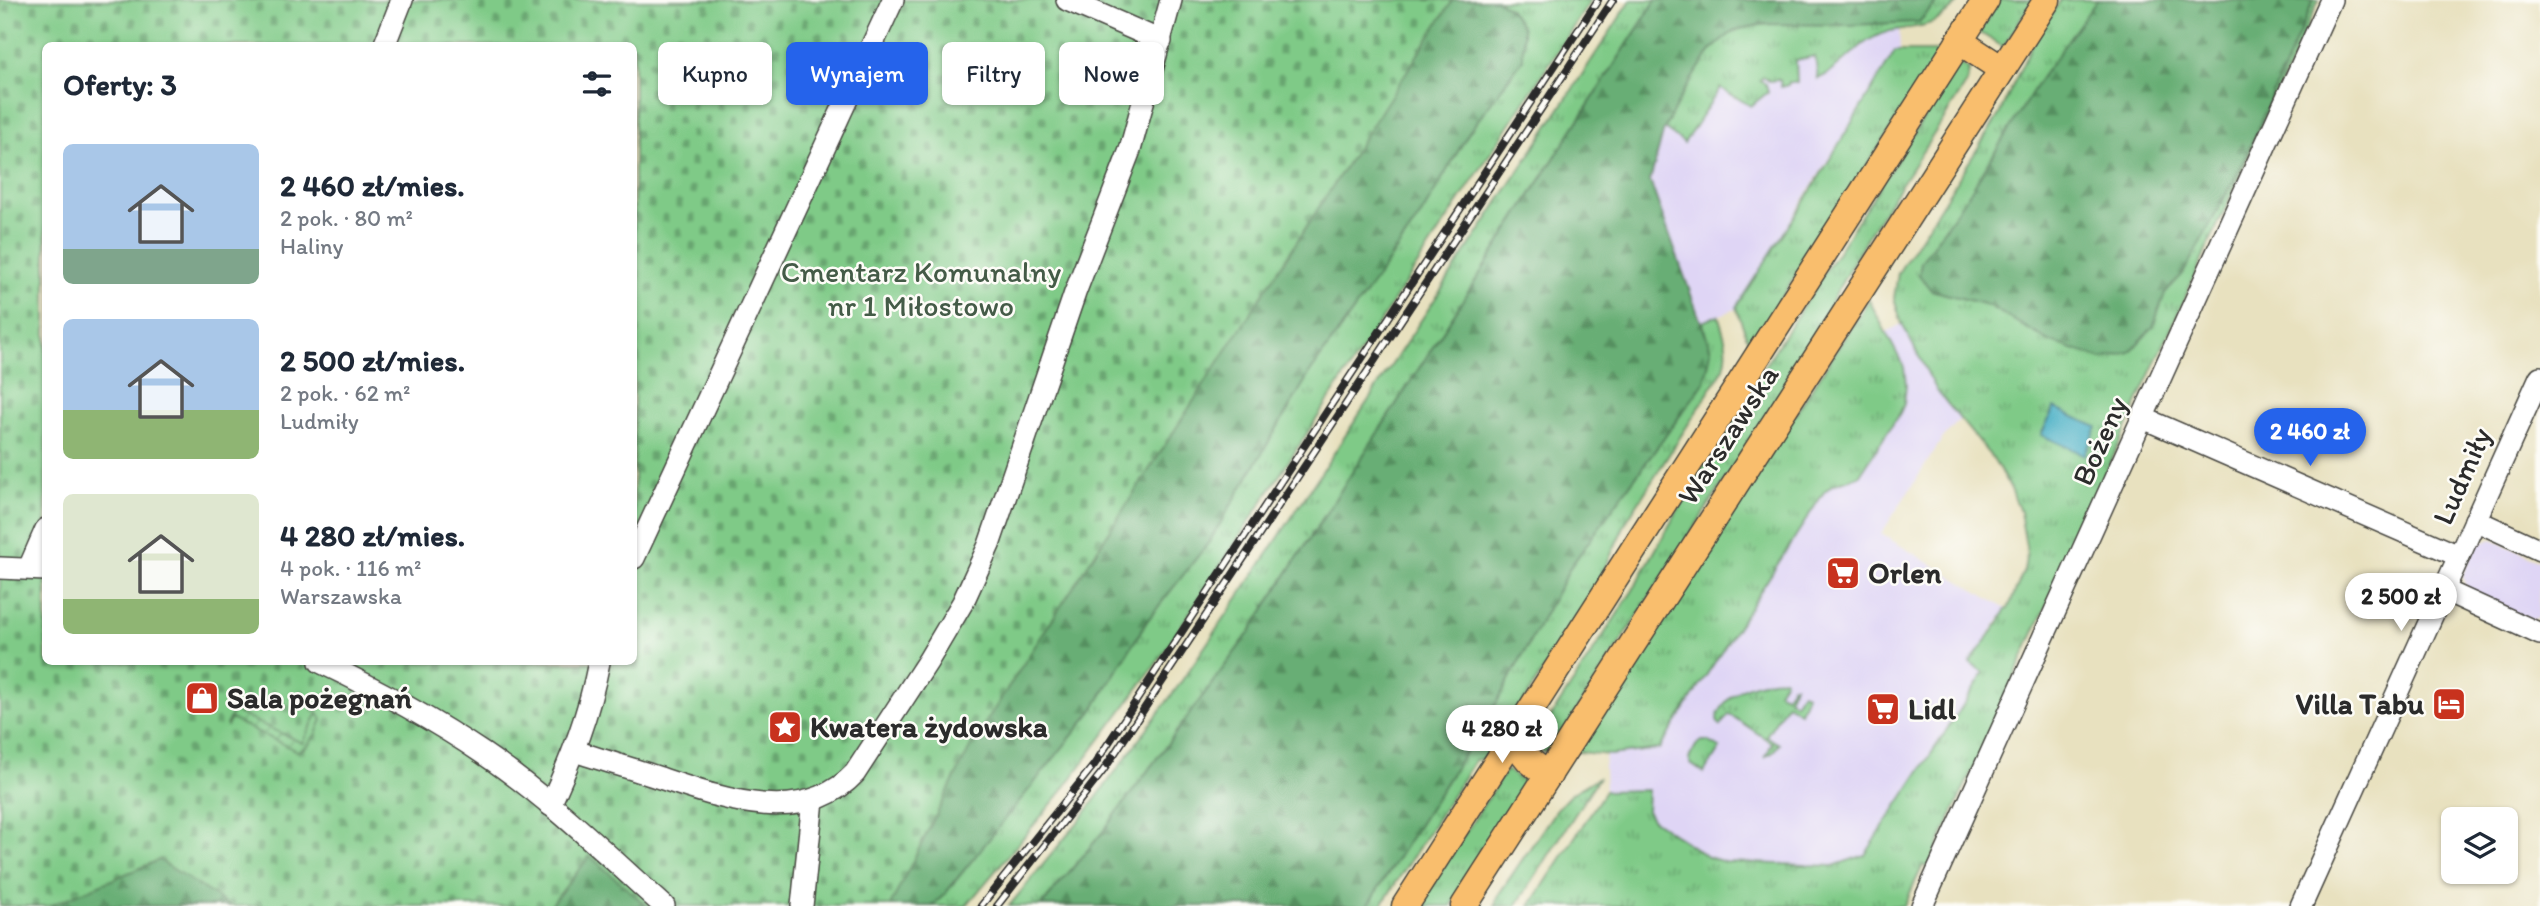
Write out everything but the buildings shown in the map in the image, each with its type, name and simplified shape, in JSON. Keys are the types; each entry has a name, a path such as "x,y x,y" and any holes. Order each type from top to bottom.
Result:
{"main road":[{"name":"Warszawska","path":"1405,906 1986,0"},
{"name":"Warszawska","path":"1464,906 2047,0"},
{"path":"1959,41 2002,69"},
{"path":"1521,725 1519,743 1523,754 1549,775"}],"street":[{"path":"386,42 402,0"},
{"path":"637,552 893,0"},
{"path":"1067,0 1161,41"},
{"path":"575,751 722,798 760,804 813,800 842,787 855,772 928,661 963,602 982,561 1029,433 1075,293 1129,150 1171,0"},
{"name":"Bożeny","path":"1922,906 2330,0"},
{"name":"Ludmiły","path":"2301,906 2540,377"},
{"path":"2143,418 2459,556"},
{"path":"2475,520 2540,550"},
{"path":"0,568 37,569 42,546"},
{"path":"2444,590 2540,633"},
{"path":"326,665 418,711 486,755 550,805 664,906"},
{"path":"550,805 575,751 593,693 598,665"},
{"path":"802,906 813,800"}],"shaded area":[{"path":"1899,23 1900,51 1895,51 1736,309 1702,322 1650,181 1664,129 1764,24"},
{"path":"1902,324 1937,391 1961,418 1942,439 1881,534 2006,609 1970,663 1985,672 1865,855 1833,866 1725,862 1708,857 1652,819 1647,811 1646,801 1605,791 1606,755 1659,749 1824,492 1832,485 1859,475 1869,462 1904,404 1904,367 1886,332"},
{"path":"2492,539 2540,561 2538,617 2529,621 2468,593 2462,576 2476,545"}],"green space":[{"path":"0,0 42,42 42,665 637,665 637,660 1452,0 1496,0 1509,8 1523,28 1523,59 1469,132 1423,212 1311,371 1209,542 1147,621 1092,711 945,894 932,906 0,906"},
{"name":"Cmentarz Komunalny nr 1 Miłostowo","path":"0,0 1453,0 973,742 890,906 647,906 590,856 550,906 230,906 159,860 49,906 0,906"},
{"path":"1496,0 1591,0 1154,667 1059,795 966,906 932,906 1092,711 1147,621 1209,542 1311,371 1423,212 1469,132 1523,59 1509,8"},
{"path":"1631,0 1656,0 1249,633 1102,833 1041,906 1009,906 1083,816 1179,685"},
{"path":"1656,0 1939,0 1919,22 1764,24 1735,30 1712,49 1685,89 1664,129 1650,181 1711,350 1705,381 1571,566 1497,702 1367,906 1041,906 1102,833 1249,633"},
{"path":"1939,0 1960,0 1948,12 1926,25 1883,33 1871,39 1818,79 1815,56 1796,60 1797,83 1789,82 1781,87 1780,80 1769,81 1763,77 1760,80 1766,84 1768,92 1751,106 1720,88 1684,143 1664,129 1700,64 1731,33 1744,28 1791,22 1919,22"},
{"path":"1999,0 2033,0 2003,47 1979,32"},
{"path":"2061,0 2319,0 1928,868 1923,865 1904,906 1530,906 1605,791 1648,790 1647,811 1652,819 1708,857 1725,862 1833,866 1865,855 1984,673 1970,663 2008,609 2024,570 2027,552 2020,512 2011,489 1993,459 1937,391 1902,324 1894,298 1898,273 1999,115 2032,44"},
{"path":"2097,0 2314,0 2240,169 2183,274 2165,293 2153,327 2130,352 2102,359 2049,341 1987,305 1931,290 1919,275 1921,262 1970,192 2041,78"},
{"path":"1895,51 1941,51 1750,346 1736,307 1807,197"},
{"path":"1959,63 1969,70 1967,83 1867,237 1782,391 1552,749 1541,751 1537,744 1539,735 1633,590 1719,437"},
{"path":"1869,300 1904,367 1906,385 1900,413 1859,476 1832,485 1824,492 1659,749 1610,755 1577,752"},
{"path":"1718,315 1726,348 1724,368 1626,522 1597,585 1488,758 1475,760 1381,906 1367,906 1497,702 1571,566 1705,381 1711,350 1702,322"},
{"path":"1783,678 1785,680 1778,691 1785,696 1793,685 1788,698 1795,703 1802,692 1807,695 1800,712 1787,704 1766,736 1779,744 1766,756 1772,743 1729,714 1720,726 1717,717 1725,703 1739,691"},
{"path":"233,711 302,743 318,713 322,720 310,743 297,751 231,719 227,726"},
{"path":"1708,741 1720,748 1704,773 1691,764 1689,758 1697,744"},
{"path":"1506,770 1529,784 1451,906 1418,906"},
{"path":"1599,777 1516,906 1495,906 1497,897 1556,810 1571,794"}],"water":[{"path":"2054,408 2097,427 2085,455 2041,435"}],"railway":[{"path":"981,906 1094,765 1598,0"},
{"path":"997,906 1103,771 1613,0"}],"place":[{"name":"Orlen","path":"1843,573"},
{"name":"Sala pożegnań","path":"202,698"},
{"name":"Villa Tabu","path":"2449,704"},
{"name":"Lidl","path":"1883,709"},
{"name":"Kwatera żydowska","path":"785,727"}]}
